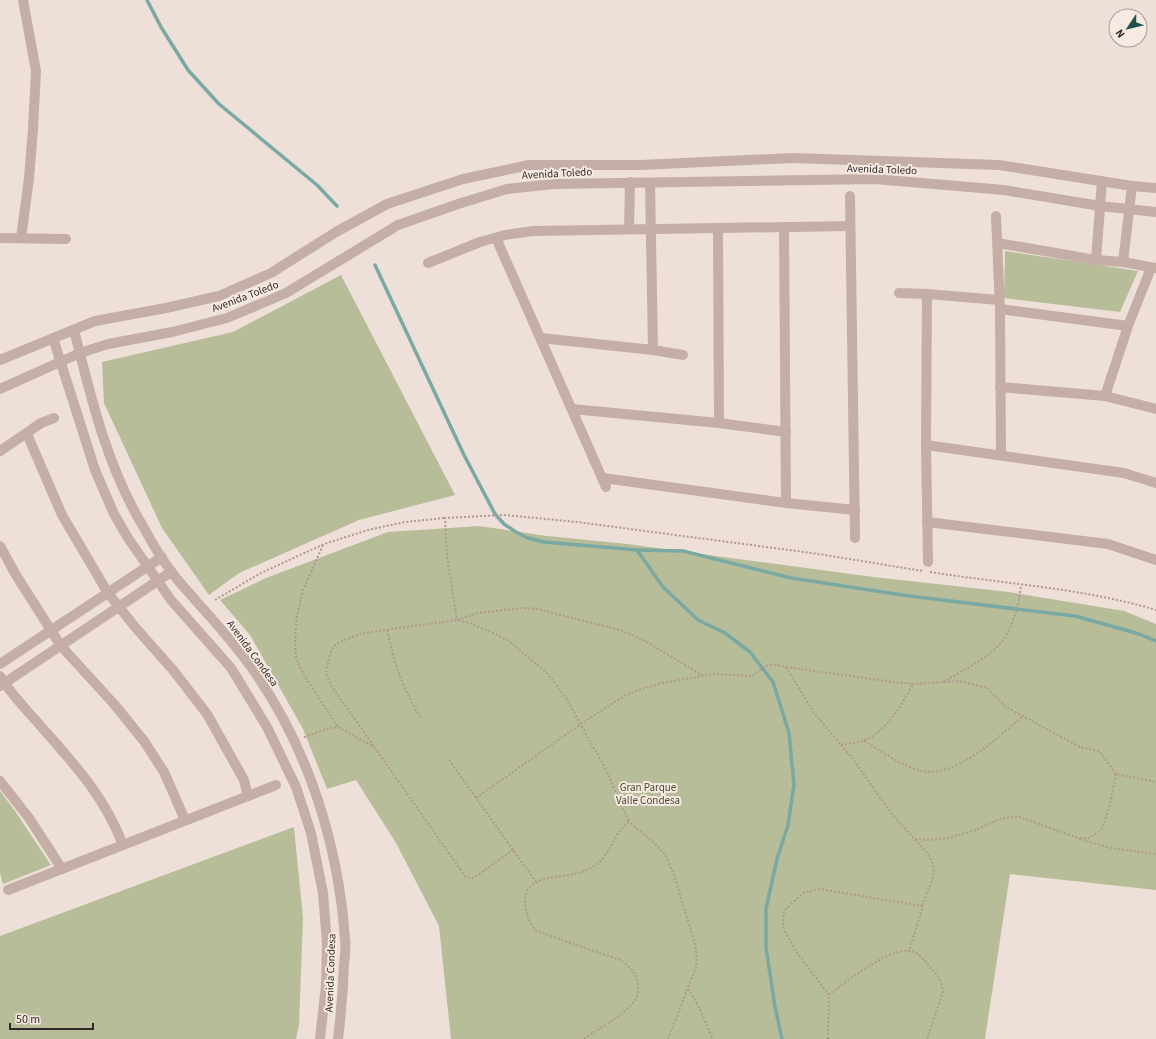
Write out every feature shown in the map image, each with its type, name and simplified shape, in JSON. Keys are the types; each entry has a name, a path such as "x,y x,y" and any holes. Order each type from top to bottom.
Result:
{"street":[{"path":"21,238 29,178 36,71 23,0"},
{"name":"Avenida Toledo","path":"0,360 95,321 166,308 218,296 271,274 336,232 387,204 463,178 529,165 640,164 793,158 998,165 1132,186 1156,188"},
{"path":"640,164 645,183 651,229 653,350"},
{"name":"Avenida Toledo","path":"0,389 60,361 108,344 172,332 227,318 286,293 398,225 507,188 554,184 630,182 875,179 1004,190 1100,206 1156,212"},
{"path":"1096,260 1102,181"},
{"path":"629,229 630,182"},
{"path":"1123,262 1132,186"},
{"path":"850,196 855,538"},
{"path":"996,216 1000,305 1001,455"},
{"path":"428,263 480,242 533,231 850,226"},
{"path":"784,227 786,503"},
{"path":"718,228 719,423"},
{"path":"0,238 66,239"},
{"path":"496,238 605,483 855,510"},
{"path":"998,243 1096,260 1123,262 1154,268 1128,326 1105,396"},
{"path":"899,293 927,294 1128,326"},
{"path":"927,294 926,445 928,562"},
{"name":"Avenida Condesa","path":"74,330 95,414 114,466 131,506 171,572 216,623 256,673 287,726 310,776 327,830 339,890 345,939 343,992 338,1039"},
{"name":"Avenida Condesa","path":"53,338 95,470 114,514 157,582 231,668 267,727 296,787 311,833 323,893 327,943 326,985 320,1039"},
{"path":"540,338 653,350 683,355"},
{"path":"1000,387 1105,396 1156,408"},
{"path":"572,409 719,423 786,432"},
{"path":"0,451 41,423 54,418"},
{"path":"27,434 62,516 108,593 173,670 207,714 244,780 248,796"},
{"path":"926,445 1124,474 1156,482"},
{"path":"927,522 1108,544 1156,560"},
{"path":"0,546 16,576 61,646 114,704 144,741 164,772 185,820"},
{"path":"0,664 162,558"},
{"path":"123,845 115,825 100,798 83,774 1,682 61,646 171,572"},
{"path":"0,781 30,818 62,869"},
{"path":"8,890 276,785"}],"path":[{"path":"216,600 259,574 324,544 405,522 504,515 577,522 804,552 931,573 1072,592 1138,604 1156,610"},
{"path":"445,518 447,556 457,620"},
{"path":"324,544 303,590 297,615 295,639 296,659 304,675 338,727 375,748"},
{"path":"942,682 981,660 995,649 1003,640 1011,625 1018,603 1020,585"},
{"path":"513,850 475,877 471,878 465,876 330,684 326,671 331,651 335,645 363,633 457,620 478,613 522,608 538,609 623,630 649,643 703,676"},
{"path":"457,620 470,623 509,642 547,673 566,698 581,724 604,766 629,822 665,854 674,875 695,944 697,957 696,967 668,1039"},
{"path":"387,630 400,679 412,704 421,718"},
{"path":"476,798 581,724 624,696 641,688 703,676 730,674 752,676 766,665 774,664 786,667 914,684 959,681 986,688 1006,707 1052,733 1080,747 1099,751 1116,774 1156,782"},
{"path":"786,667 814,713 853,759 892,813 927,853 932,862 934,870 933,878 922,906 910,950"},
{"path":"841,745 864,741 876,733 887,723 900,707 914,684"},
{"path":"864,741 919,771 937,772 955,766 978,753 1023,716"},
{"path":"304,738 329,728 338,727"},
{"path":"449,760 536,882"},
{"path":"1079,838 1090,838 1102,828 1110,804 1116,774"},
{"path":"914,839 931,840 948,838 976,830 1000,819 1017,816 1111,848 1156,854"},
{"path":"584,1039 629,1006 637,996 638,991 636,977 629,967 620,960 536,931 531,923 525,906 525,897 527,890 536,882 552,877 575,874 596,865 603,860 622,828 629,822"},
{"path":"828,1039 829,995 796,951 786,933 783,926 783,914 789,905 803,893 820,889 922,906"},
{"path":"829,995 873,964 896,952 906,950 913,951 920,956 943,985 943,992 927,1039"},
{"path":"688,989 695,999 713,1039"}],"green space":[{"path":"1005,251 1138,271 1120,312 1004,298"},
{"path":"341,275 455,495 359,520 239,573 209,595 162,528 104,403 102,362 233,332"},
{"name":"Gran Parque Valle Condesa","path":"479,526 873,577 1009,592 1124,611 1156,624 1156,890 1010,874 985,1039 451,1039 439,926 396,843 356,780 327,789 303,729 250,635 220,600 266,578 388,532"},
{"path":"0,791 51,865 3,884 0,873"},
{"path":"294,827 303,918 299,1025 296,1039 0,1039 0,936"}],"waterway":[{"path":"147,0 161,27 188,70 219,104 317,185 337,206"},
{"path":"375,265 464,455 495,514 504,524 528,538 544,542 637,550 663,587 698,620 725,633 750,652 773,682 789,733 794,785 788,825 777,859 766,909 766,947 775,1007 782,1039"},
{"path":"637,550 683,551 791,578 909,596 1075,616 1136,633 1156,641"}]}
